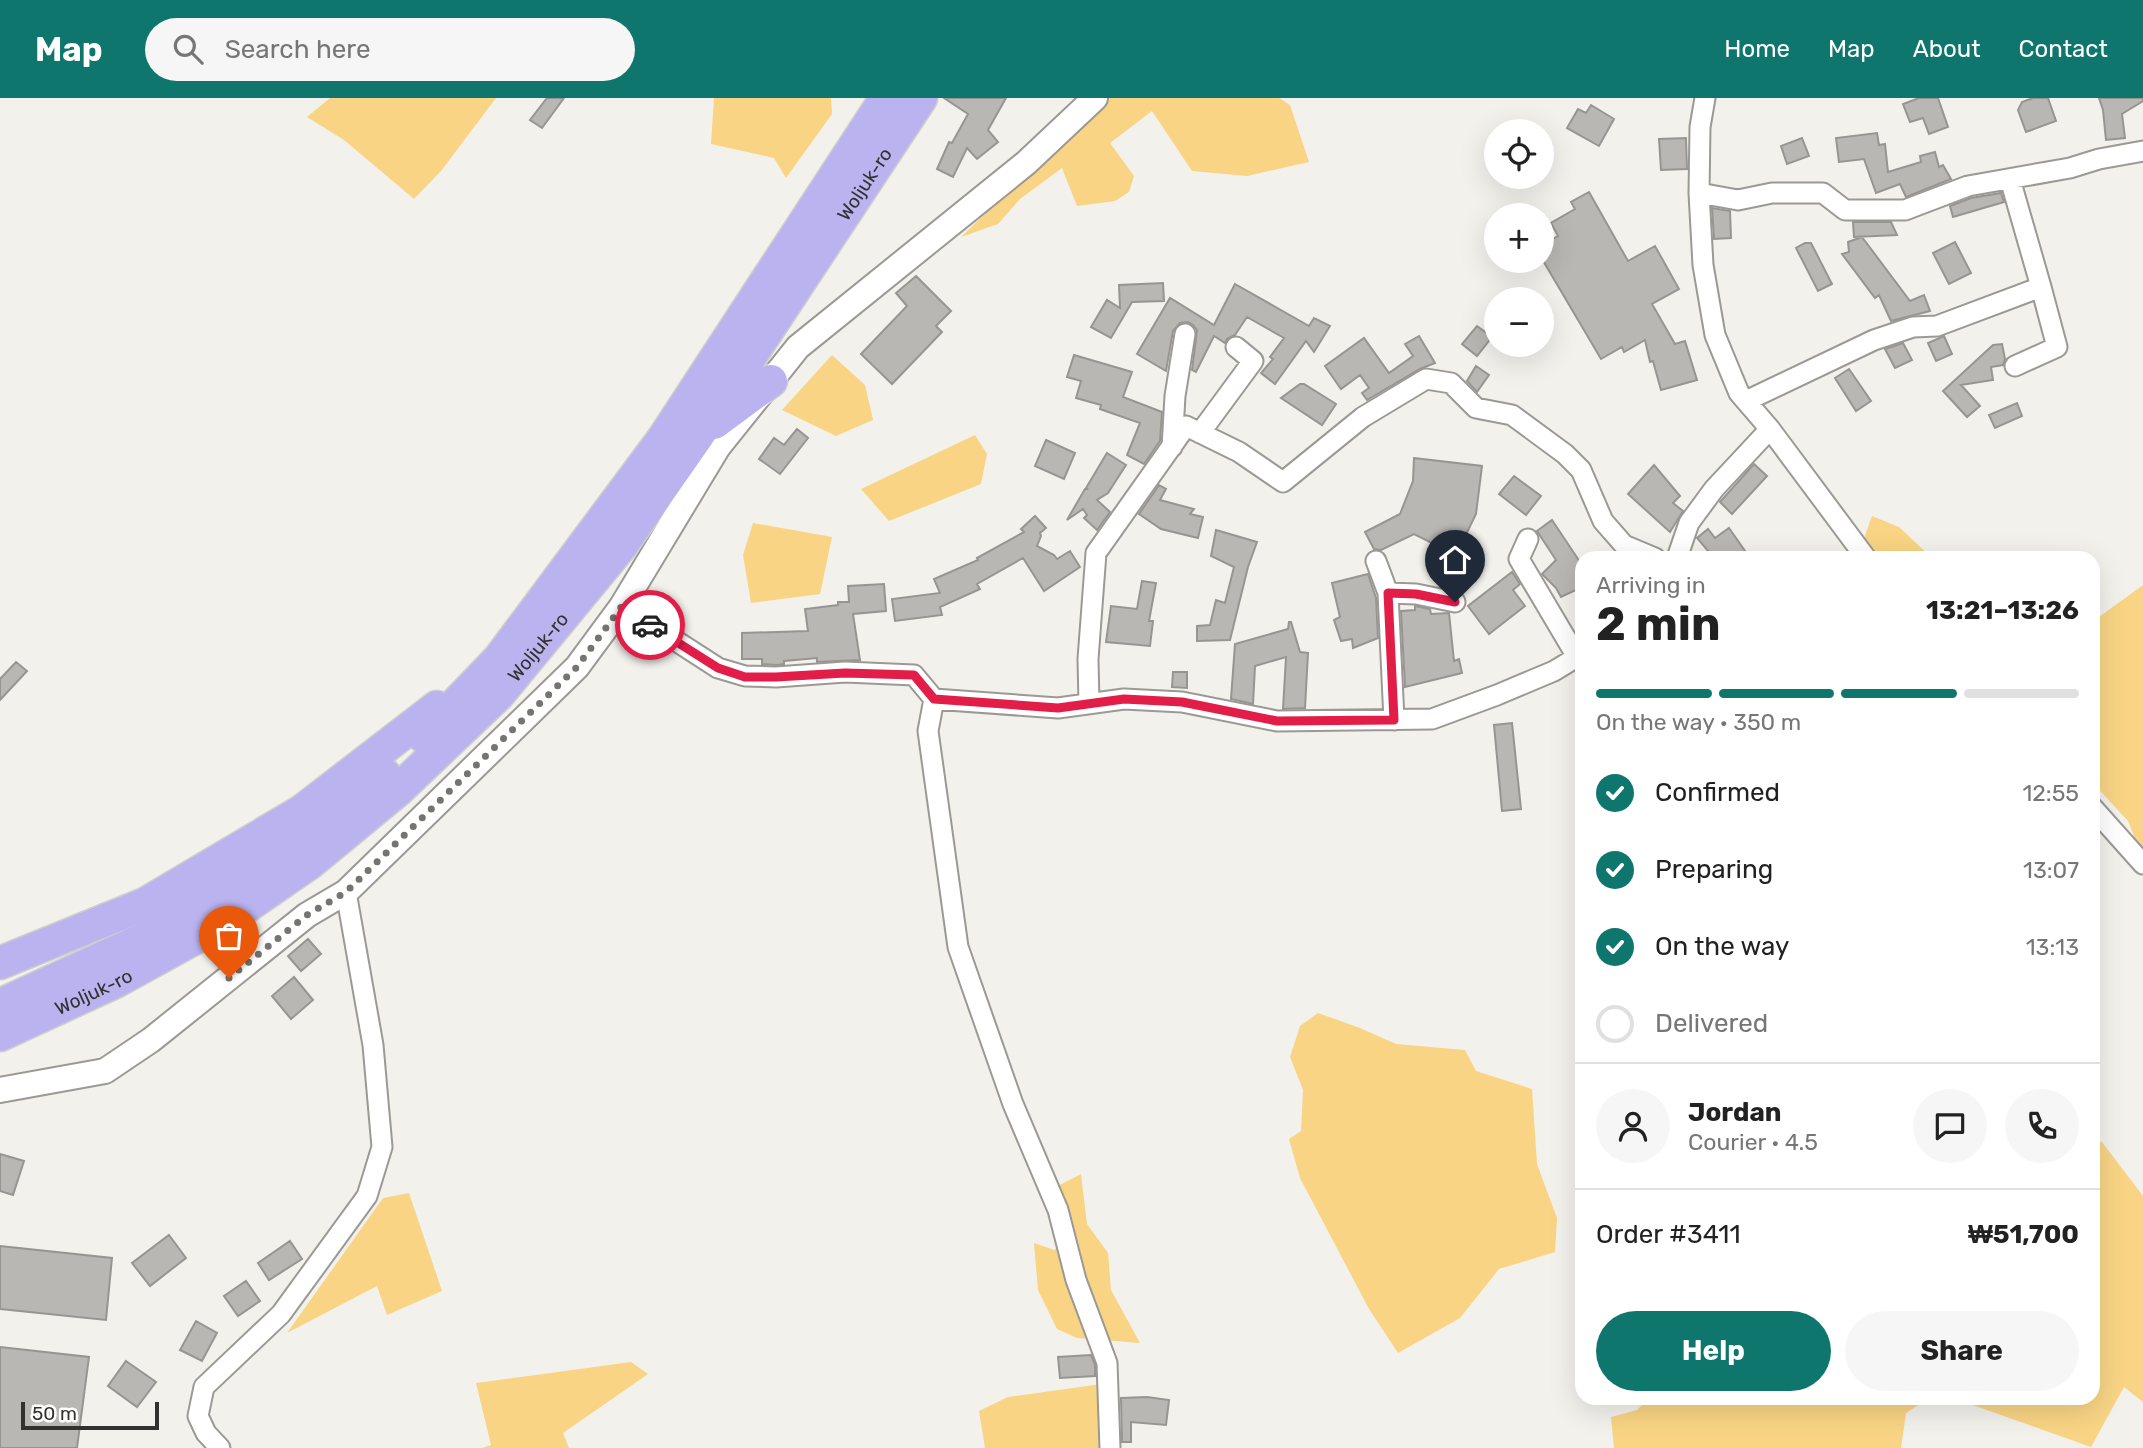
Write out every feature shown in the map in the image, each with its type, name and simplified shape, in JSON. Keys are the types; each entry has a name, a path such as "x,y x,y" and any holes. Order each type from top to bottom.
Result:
{"main road":[{"name":"Woljuk-ro","path":"0,1005 165,929 268,861 395,768 499,659 663,439 886,98"},
{"name":"Woljuk-ro","path":"0,1035 117,981 226,921 311,862 397,791 498,695 621,546 699,434 921,98"},
{"path":"699,434 771,381"},
{"path":"0,963 145,904 302,811 499,659"}],"street":[{"path":"0,1090 105,1071 151,1040 307,915 346,892 577,667 622,606 718,447 798,347 1026,163 1095,98"},
{"path":"1705,98 1700,127 1699,193 1703,265 1715,335 1739,393 1770,429 1861,551"},
{"path":"1699,193 1738,200 1772,193 1823,194 1845,210 1905,210 1968,186 2143,151"},
{"path":"2010,179 2057,347 2015,366"},
{"path":"1746,401 1874,340 1913,327 1937,326 2041,287"},
{"path":"1172,448 1175,396 1185,334"},
{"path":"1200,433 1253,361 1237,347"},
{"path":"1089,703 1088,659 1096,554 1186,426 1239,452 1283,482 1363,416 1426,379 1451,383 1476,408 1512,415 1565,454 1581,470 1603,520 1624,545 1638,551"},
{"path":"1679,551 1689,523 1697,511 1770,429"},
{"path":"1528,538 1519,559 1575,647"},
{"path":"1376,561 1388,593 1394,720"},
{"path":"1388,593 1416,594 1455,602"},
{"path":"622,606 718,668 745,677 845,673 914,675 934,699 1058,708 1124,699 1182,702 1277,721 1432,719 1509,691 1554,671 1575,658"},
{"path":"934,699 929,731 958,947 1013,1104 1058,1210 1076,1280 1107,1363 1110,1448"},
{"path":"2100,816 2143,864"},
{"path":"220,1448 206,1433 198,1416 204,1387 281,1314 368,1196 382,1147 373,1045 346,892"}],"shaded area":[{"path":"330,98 496,98 441,171 414,199 344,140 307,117"},
{"path":"714,98 831,98 832,114 786,178 774,158 711,144"},
{"path":"1105,98 1279,98 1290,105 1309,162 1247,176 1192,171 1152,111 1110,143 1134,176 1129,192 1115,201 1077,206 1062,168 1020,199 998,224 961,237"},
{"path":"832,355 865,385 873,420 836,436 782,410"},
{"path":"975,435 987,454 981,484 889,521 861,489"},
{"path":"1872,516 1899,527 1925,551 1860,551"},
{"path":"753,523 832,537 820,594 751,603 743,555"},
{"path":"2143,585 2143,858 2128,821 2100,791 2100,616"},
{"path":"1318,1013 1396,1044 1465,1050 1476,1071 1532,1089 1537,1164 1557,1218 1555,1252 1499,1269 1460,1318 1398,1353 1369,1309 1300,1178 1289,1139 1301,1131 1303,1090 1290,1057 1300,1026"},
{"path":"2100,1142 2143,1196 2143,1402 2124,1387 2091,1447 1973,1405 2100,1405"},
{"path":"1081,1174 1087,1224 1108,1253 1111,1290 1140,1343 1077,1338 1057,1329 1038,1290 1034,1243 1054,1250 1070,1238 1056,1187"},
{"path":"409,1193 442,1291 387,1315 377,1286 287,1333 383,1198"},
{"path":"631,1362 648,1374 563,1433 569,1448 482,1448 491,1445 476,1383"},
{"path":"1101,1384 1100,1448 985,1448 979,1411 1008,1397"},
{"path":"1642,1405 1918,1405 1906,1413 1901,1448 1614,1448 1611,1417 1637,1410"}],"building":[{"path":"547,98 564,98 542,128 530,120"},
{"path":"944,98 1006,98 988,130 998,142 977,159 967,148 953,177 937,169 949,142 952,143 968,114"},
{"path":"1919,98 1938,98 1948,127 1929,134 1923,118 1910,122 1903,104"},
{"path":"2033,98 2048,98 2056,121 2026,132 2018,110 2022,102"},
{"path":"2099,98 2143,98 2143,101 2122,114 2125,138 2106,140"},
{"path":"1591,105 1614,119 1599,146 1567,128 1578,109 1586,113"},
{"path":"1877,133 1879,145 1885,144 1888,172 1921,162 1920,156 1935,152 1939,167 1943,165 1951,179 1906,197 1900,184 1876,193 1864,159 1839,162 1836,138"},
{"path":"1686,138 1687,169 1661,170 1659,139"},
{"path":"1802,138 1809,156 1787,164 1781,146"},
{"path":"1589,192 1628,261 1655,246 1679,289 1652,304 1675,344 1685,341 1697,380 1661,390 1645,340 1624,352 1622,347 1601,359 1550,273 1554,273 1554,238 1558,236 1554,221 1575,209 1571,202"},
{"path":"2001,193 2004,202 1953,217 1950,206 1971,198"},
{"path":"1712,208 1730,211 1731,238 1714,239"},
{"path":"1853,222 1891,222 1897,235 1854,237"},
{"path":"1862,237 1910,301 1924,295 1930,311 1891,321 1879,295 1875,298 1842,254 1849,252 1848,242"},
{"path":"1955,242 1971,273 1949,284 1933,253"},
{"path":"1811,243 1832,284 1818,291 1796,248"},
{"path":"916,276 951,311 936,326 942,332 892,384 861,354 907,306 896,293"},
{"path":"1163,283 1164,301 1132,302 1111,338 1091,327 1107,300 1120,308 1119,285"},
{"path":"1235,284 1309,326 1314,318 1330,326 1314,352 1306,341 1275,384 1261,373 1273,359 1270,357 1284,338 1247,317 1235,335 1225,343 1214,336 1196,372 1192,370 1197,330 1188,322 1180,323 1173,331 1166,371 1137,354 1170,298 1214,325"},
{"path":"1477,326 1484,331 1484,347 1477,356 1462,344"},
{"path":"1419,336 1435,363 1367,400 1362,393 1369,388 1360,375 1341,389 1325,366 1364,338 1389,373 1413,356 1405,344"},
{"path":"1944,336 1952,354 1936,361 1928,343"},
{"path":"1903,343 1912,360 1895,368 1885,349"},
{"path":"2002,344 2005,359 2003,365 1991,367 1993,380 1961,385 1980,406 1967,417 1943,391 1993,345"},
{"path":"1074,355 1132,372 1123,397 1162,412 1160,441 1144,464 1127,455 1140,423 1100,409 1101,405 1076,398 1081,381 1067,377"},
{"path":"1476,366 1489,375 1477,392 1467,381"},
{"path":"1849,369 1871,401 1856,411 1835,378"},
{"path":"1300,384 1336,404 1322,425 1281,398"},
{"path":"2017,403 2022,416 1995,428 1989,415"},
{"path":"797,429 808,438 780,474 759,459 774,438 784,445"},
{"path":"1046,440 1075,453 1064,479 1035,466"},
{"path":"1107,453 1126,465 1108,493 1097,500 1110,512 1097,530 1084,518 1087,515 1083,509 1067,520 1085,489 1088,489 1086,488"},
{"path":"1414,458 1482,466 1476,514 1456,555 1414,534 1381,550 1374,549 1365,532 1400,514 1413,481"},
{"path":"1754,464 1767,476 1732,514 1720,502"},
{"path":"1654,465 1680,496 1673,503 1683,511 1670,532 1628,494"},
{"path":"1514,476 1541,496 1526,515 1499,494"},
{"path":"1159,485 1166,489 1160,500 1194,509 1190,514 1203,517 1198,538 1161,529 1139,514"},
{"path":"1035,516 1046,528 1040,533 1037,546 1057,559 1070,551 1080,567 1044,591 1023,558 977,584 980,589 940,607 942,615 895,621 892,599 940,593 934,579 978,560 977,558 1024,532 1021,529"},
{"path":"1552,520 1575,554 1575,590 1561,597 1542,574 1556,560 1537,531"},
{"path":"1729,528 1745,551 1708,551 1697,538 1708,529 1715,538"},
{"path":"1216,530 1257,542 1230,640 1197,641 1197,626 1210,625 1216,600 1225,603 1234,567 1211,556"},
{"path":"1512,572 1520,584 1513,590 1525,606 1489,634 1468,606"},
{"path":"1368,574 1376,598 1378,638 1353,648 1352,639 1341,641 1334,620 1340,617 1332,583"},
{"path":"1142,581 1156,583 1149,621 1153,621 1150,646 1106,642 1111,606 1137,609"},
{"path":"884,584 886,611 853,614 860,660 817,662 817,658 784,661 784,664 776,665 762,664 762,659 742,659 742,633 808,631 805,609 849,602 848,586"},
{"path":"1415,606 1430,609 1431,614 1449,613 1454,661 1459,659 1462,673 1405,687 1401,611 1415,610"},
{"path":"1289,622 1300,652 1308,653 1305,708 1283,709 1286,657 1255,666 1253,704 1231,699 1235,644 1288,629"},
{"path":"16,662 27,671 0,700 0,679"},
{"path":"1173,672 1187,672 1187,688 1172,687"},
{"path":"1512,723 1521,809 1502,811 1494,725"},
{"path":"308,939 321,954 301,971 288,956"},
{"path":"294,977 313,1000 291,1019 272,996"},
{"path":"0,1154 24,1161 13,1195 0,1191"},
{"path":"169,1235 186,1258 150,1286 132,1263"},
{"path":"290,1241 302,1259 269,1280 258,1263"},
{"path":"0,1246 112,1258 106,1320 0,1309"},
{"path":"246,1281 260,1301 238,1316 224,1296"},
{"path":"196,1321 217,1333 202,1361 180,1350"},
{"path":"0,1347 89,1357 77,1448 0,1448"},
{"path":"1091,1355 1095,1376 1060,1378 1058,1357"},
{"path":"126,1361 156,1382 137,1407 108,1386"},
{"path":"1121,1398 1169,1400 1166,1425 1131,1422 1131,1442 1122,1442"}],"way so far":[{"path":"229,978 307,915 346,892 577,667 622,606 650,625"}],"route":[{"path":"650,625 718,668 745,677 845,673 914,675 934,699 1058,708 1124,699 1182,702 1277,721 1372,721 1394,720 1388,593 1416,594 1455,602"}]}
